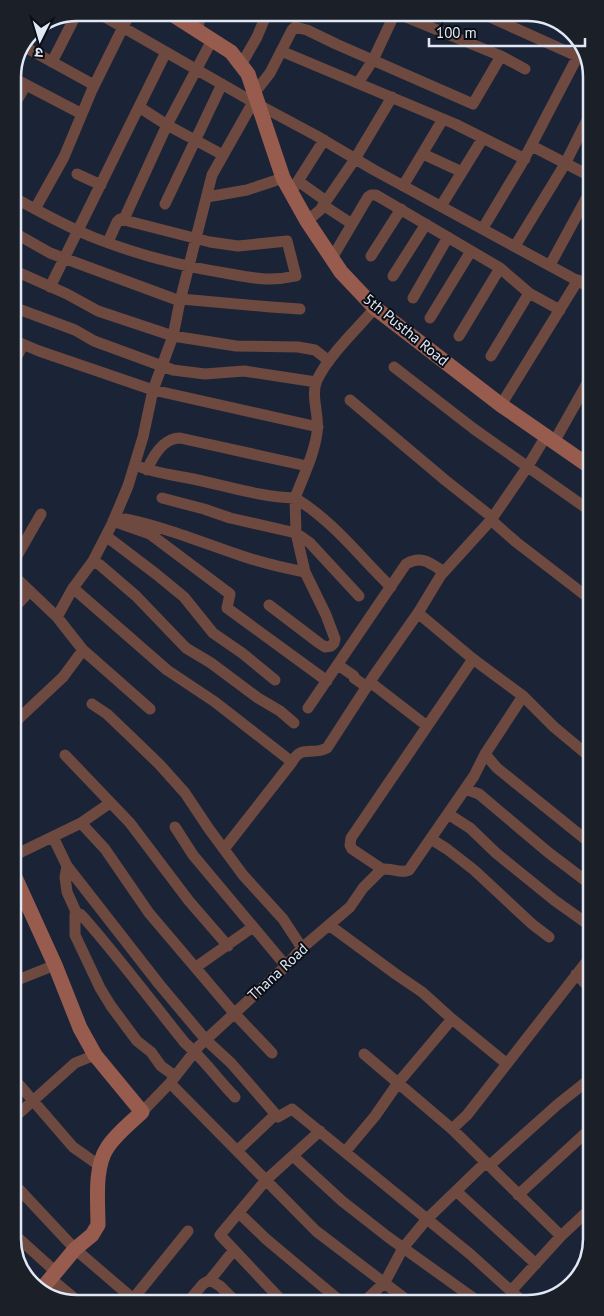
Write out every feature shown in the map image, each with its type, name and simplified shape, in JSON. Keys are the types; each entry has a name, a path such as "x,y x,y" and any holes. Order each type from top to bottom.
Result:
{"street":[{"path":"115,21 222,84 256,99 404,186 583,283"},
{"path":"35,209 64,157 94,85 126,21"},
{"name":"5th Pustha Road","path":"183,21 231,52 248,74 256,99 307,221 341,272 375,308 501,405 583,462"},
{"path":"198,31 199,21"},
{"path":"241,65 264,21"},
{"path":"358,83 373,60 391,21"},
{"path":"415,21 501,56 525,69"},
{"path":"501,21 576,51"},
{"path":"52,62 72,22"},
{"path":"57,617 73,588 93,561 106,536 135,465 153,390 173,336 180,300 212,175 256,99 292,30 295,27 299,27 473,104 501,56"},
{"path":"124,219 167,125 212,40"},
{"path":"29,49 94,85"},
{"path":"50,287 166,52"},
{"path":"281,52 443,119 524,159"},
{"path":"483,228 532,146 578,54"},
{"path":"21,82 82,114"},
{"path":"165,204 222,84"},
{"path":"21,93 26,85"},
{"path":"307,221 325,203 356,159 392,98"},
{"path":"139,107 223,156"},
{"path":"404,186 443,119"},
{"path":"515,246 565,164 583,128"},
{"path":"441,206 482,138"},
{"path":"291,183 324,140"},
{"path":"532,146 583,173"},
{"path":"423,154 462,172"},
{"path":"77,174 101,185"},
{"path":"207,197 291,183 325,203 352,224"},
{"path":"332,258 368,197 376,195 500,268 530,293 560,310"},
{"path":"21,201 79,230 108,242 132,251 246,278 278,280 296,276 287,242 238,246 210,242 154,229 124,219 120,219 117,222 108,242"},
{"path":"550,265 583,204"},
{"path":"371,256 401,209"},
{"path":"393,276 426,224"},
{"path":"21,237 50,253 180,300 300,309"},
{"path":"413,298 448,237"},
{"path":"430,318 470,251"},
{"path":"459,336 500,268"},
{"path":"21,274 98,311 173,336 236,346 298,347 315,350 329,361"},
{"path":"501,405 578,280"},
{"path":"491,356 530,293"},
{"path":"269,605 325,647 334,643 335,639 326,615 305,572 296,533 295,498 313,451 318,427 315,401 316,382 329,361 375,308"},
{"path":"21,310 75,330 94,341 179,371 196,373 244,371 316,382"},
{"path":"21,343 153,390 318,427"},
{"path":"394,367 474,429 583,506"},
{"path":"224,849 298,753 327,748 444,572 492,519 528,466 550,439 583,389"},
{"path":"350,400 492,519 516,542 583,594"},
{"path":"147,470 156,453 168,441 174,438 307,466"},
{"path":"135,465 155,473 188,478 279,498 295,498 316,511 338,531 363,560 391,587"},
{"path":"162,498 230,518 296,533 310,544 359,596"},
{"path":"21,549 41,514"},
{"path":"114,519 140,522 277,566 305,572"},
{"path":"114,519 150,534 230,594 227,608 327,681"},
{"path":"106,536 184,597 213,634 242,653 276,680"},
{"path":"308,708 406,564 421,559 444,572"},
{"path":"93,561 136,596 186,648 211,663 258,698 280,711 294,723"},
{"path":"21,583 57,617 83,650 150,709"},
{"path":"73,588 167,670 222,707 292,762"},
{"path":"21,601 30,591"},
{"path":"418,613 472,659 523,696 554,727 583,751"},
{"path":"21,716 63,677 83,650"},
{"path":"472,659 351,838 350,845 352,849 382,869 406,872 466,789 485,754 523,696"},
{"path":"338,665 354,676 354,678 368,685 427,726"},
{"path":"92,704 107,714 160,765 185,793 243,875 283,919 302,948"},
{"path":"485,754 497,768 583,837"},
{"path":"65,755 130,823 189,901 228,946"},
{"path":"466,789 479,794 549,853 583,879"},
{"path":"21,852 81,823 110,803"},
{"path":"448,814 470,828 496,853 583,921"},
{"path":"81,823 106,849 149,913 234,1013 272,1053"},
{"path":"175,826 193,855 222,887 286,966"},
{"path":"53,837 67,866 159,984 206,1040 231,1063 278,1117 292,1109 470,1254 515,1295"},
{"path":"431,839 448,849 474,870 532,924 550,936"},
{"path":"67,866 67,892 77,914 82,915 139,983 185,1043 235,1097"},
{"name":"Thana Road","path":"45,1285 76,1249 92,1235 98,1225 100,1166 105,1151 112,1140 142,1112 206,1040 286,966 302,948 350,906 363,888 382,869"},
{"path":"21,890 55,965 80,1028 95,1055 142,1112"},
{"path":"77,914 74,919 75,935 100,988 137,1041 151,1052 161,1066 237,1150 316,1231 401,1295"},
{"path":"329,925 422,992 508,1064"},
{"path":"196,967 253,927"},
{"path":"21,979 55,965"},
{"path":"452,1129 467,1115 508,1064 583,966"},
{"path":"576,974 583,981"},
{"path":"345,1152 376,1116 398,1083 452,1019"},
{"path":"364,1054 452,1129 561,1236"},
{"path":"21,1111 75,1064 95,1055"},
{"path":"371,1295 385,1282 402,1248 427,1219 456,1191 583,1084"},
{"path":"21,1087 73,1147 100,1166"},
{"path":"237,1150 276,1114"},
{"path":"276,1295 220,1235 266,1180 320,1131"},
{"path":"518,1195 583,1135"},
{"path":"293,1156 342,1201 402,1248 469,1295"},
{"path":"21,1191 76,1249 129,1295"},
{"path":"456,1191 536,1264"},
{"path":"238,1213 333,1295"},
{"path":"511,1291 561,1236 583,1215"},
{"path":"140,1295 188,1231"},
{"path":"21,1242 72,1295"},
{"path":"193,1295 203,1284 210,1280 234,1250"},
{"path":"210,1280 229,1295"}]}
